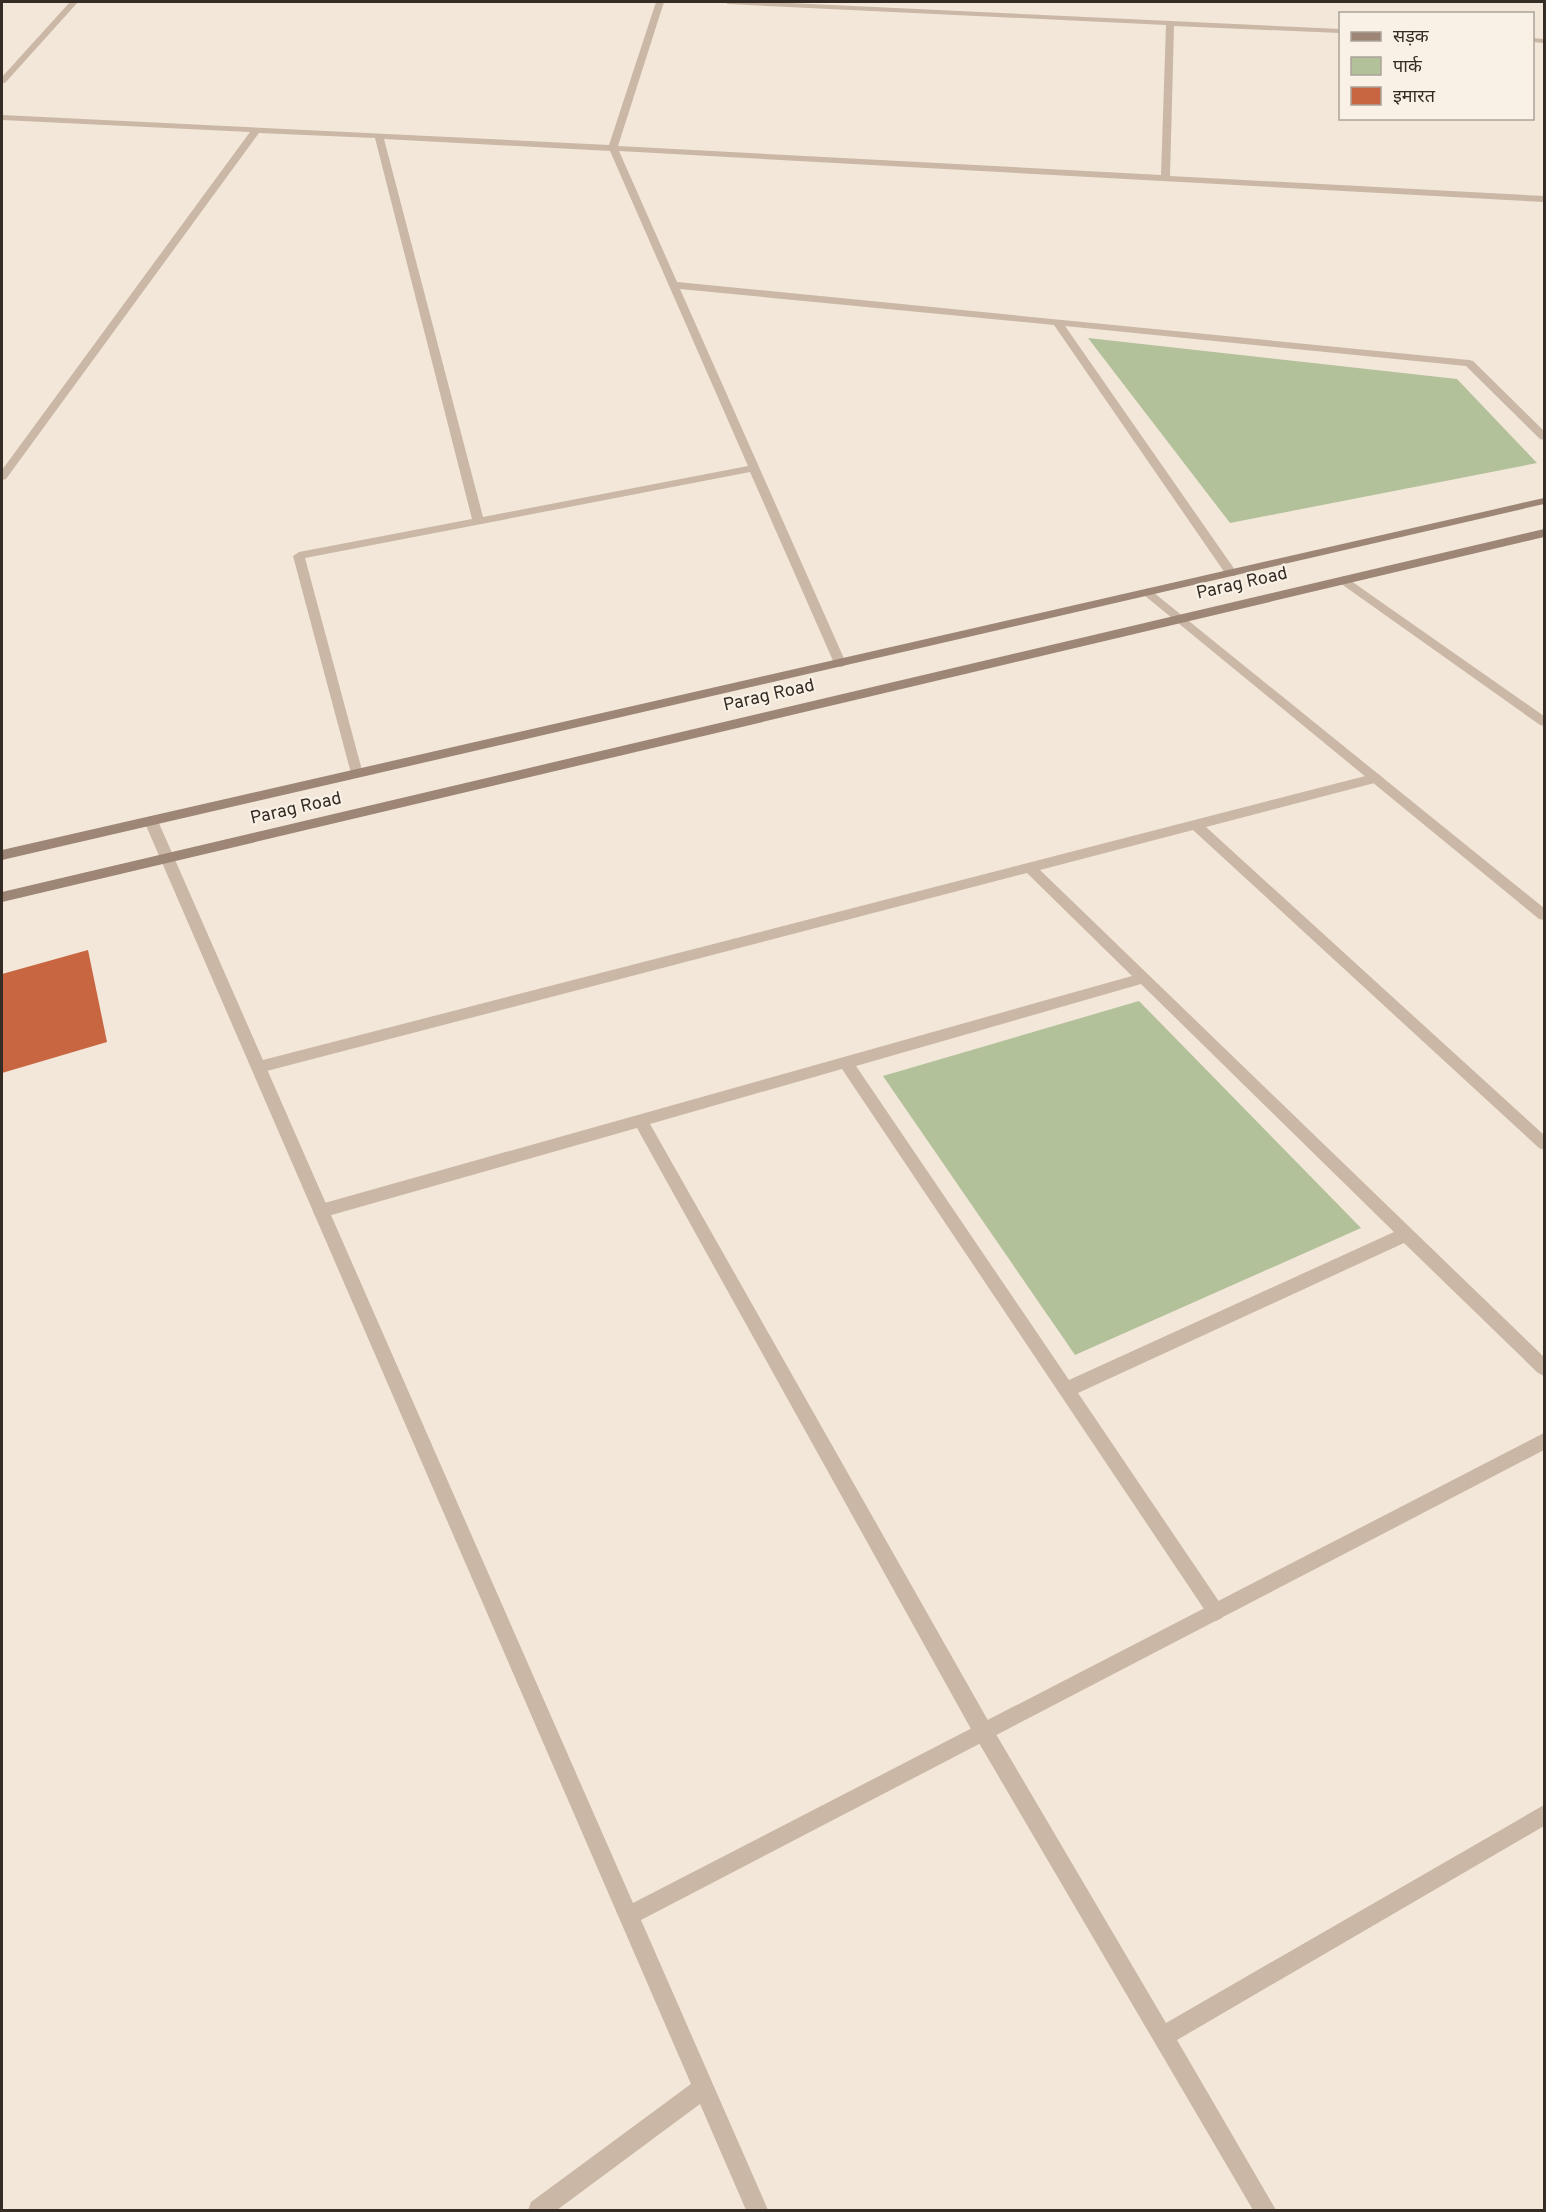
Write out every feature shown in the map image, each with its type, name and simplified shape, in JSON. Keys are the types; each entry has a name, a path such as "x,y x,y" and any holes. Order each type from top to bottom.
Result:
{"street":[{"path":"2,81 75,2"},
{"path":"660,2 613,148 840,663"},
{"path":"728,2 893,5 1170,23 1339,31"},
{"path":"1165,178 1170,23"},
{"path":"2,117 1545,199"},
{"path":"2,477 256,130"},
{"path":"379,136 478,521"},
{"path":"673,285 1469,363 1545,437"},
{"path":"1057,322 1232,573"},
{"path":"357,774 299,556 754,468"},
{"name":"Parag Road","path":"2,855 1545,501"},
{"name":"Parag Road","path":"2,897 1545,532"},
{"path":"1344,580 1545,722"},
{"path":"1148,592 1545,915"},
{"path":"259,1067 1377,778"},
{"path":"151,821 757,2211"},
{"path":"1196,825 1545,1144"},
{"path":"1030,868 1545,1368"},
{"path":"321,1211 1144,978"},
{"path":"846,1063 1216,1612"},
{"path":"640,1121 983,1731 1265,2211"},
{"path":"1066,1390 1407,1234"},
{"path":"628,1916 1545,1441"},
{"path":"1162,2037 1545,1815"},
{"path":"539,2211 704,2088"}],"green space":[{"path":"1088,338 1457,379 1537,463 1230,523"},
{"path":"1139,1001 1361,1228 1075,1355 883,1076"}],"building":[{"path":"88,950 107,1042 2,1073 2,974"}]}
